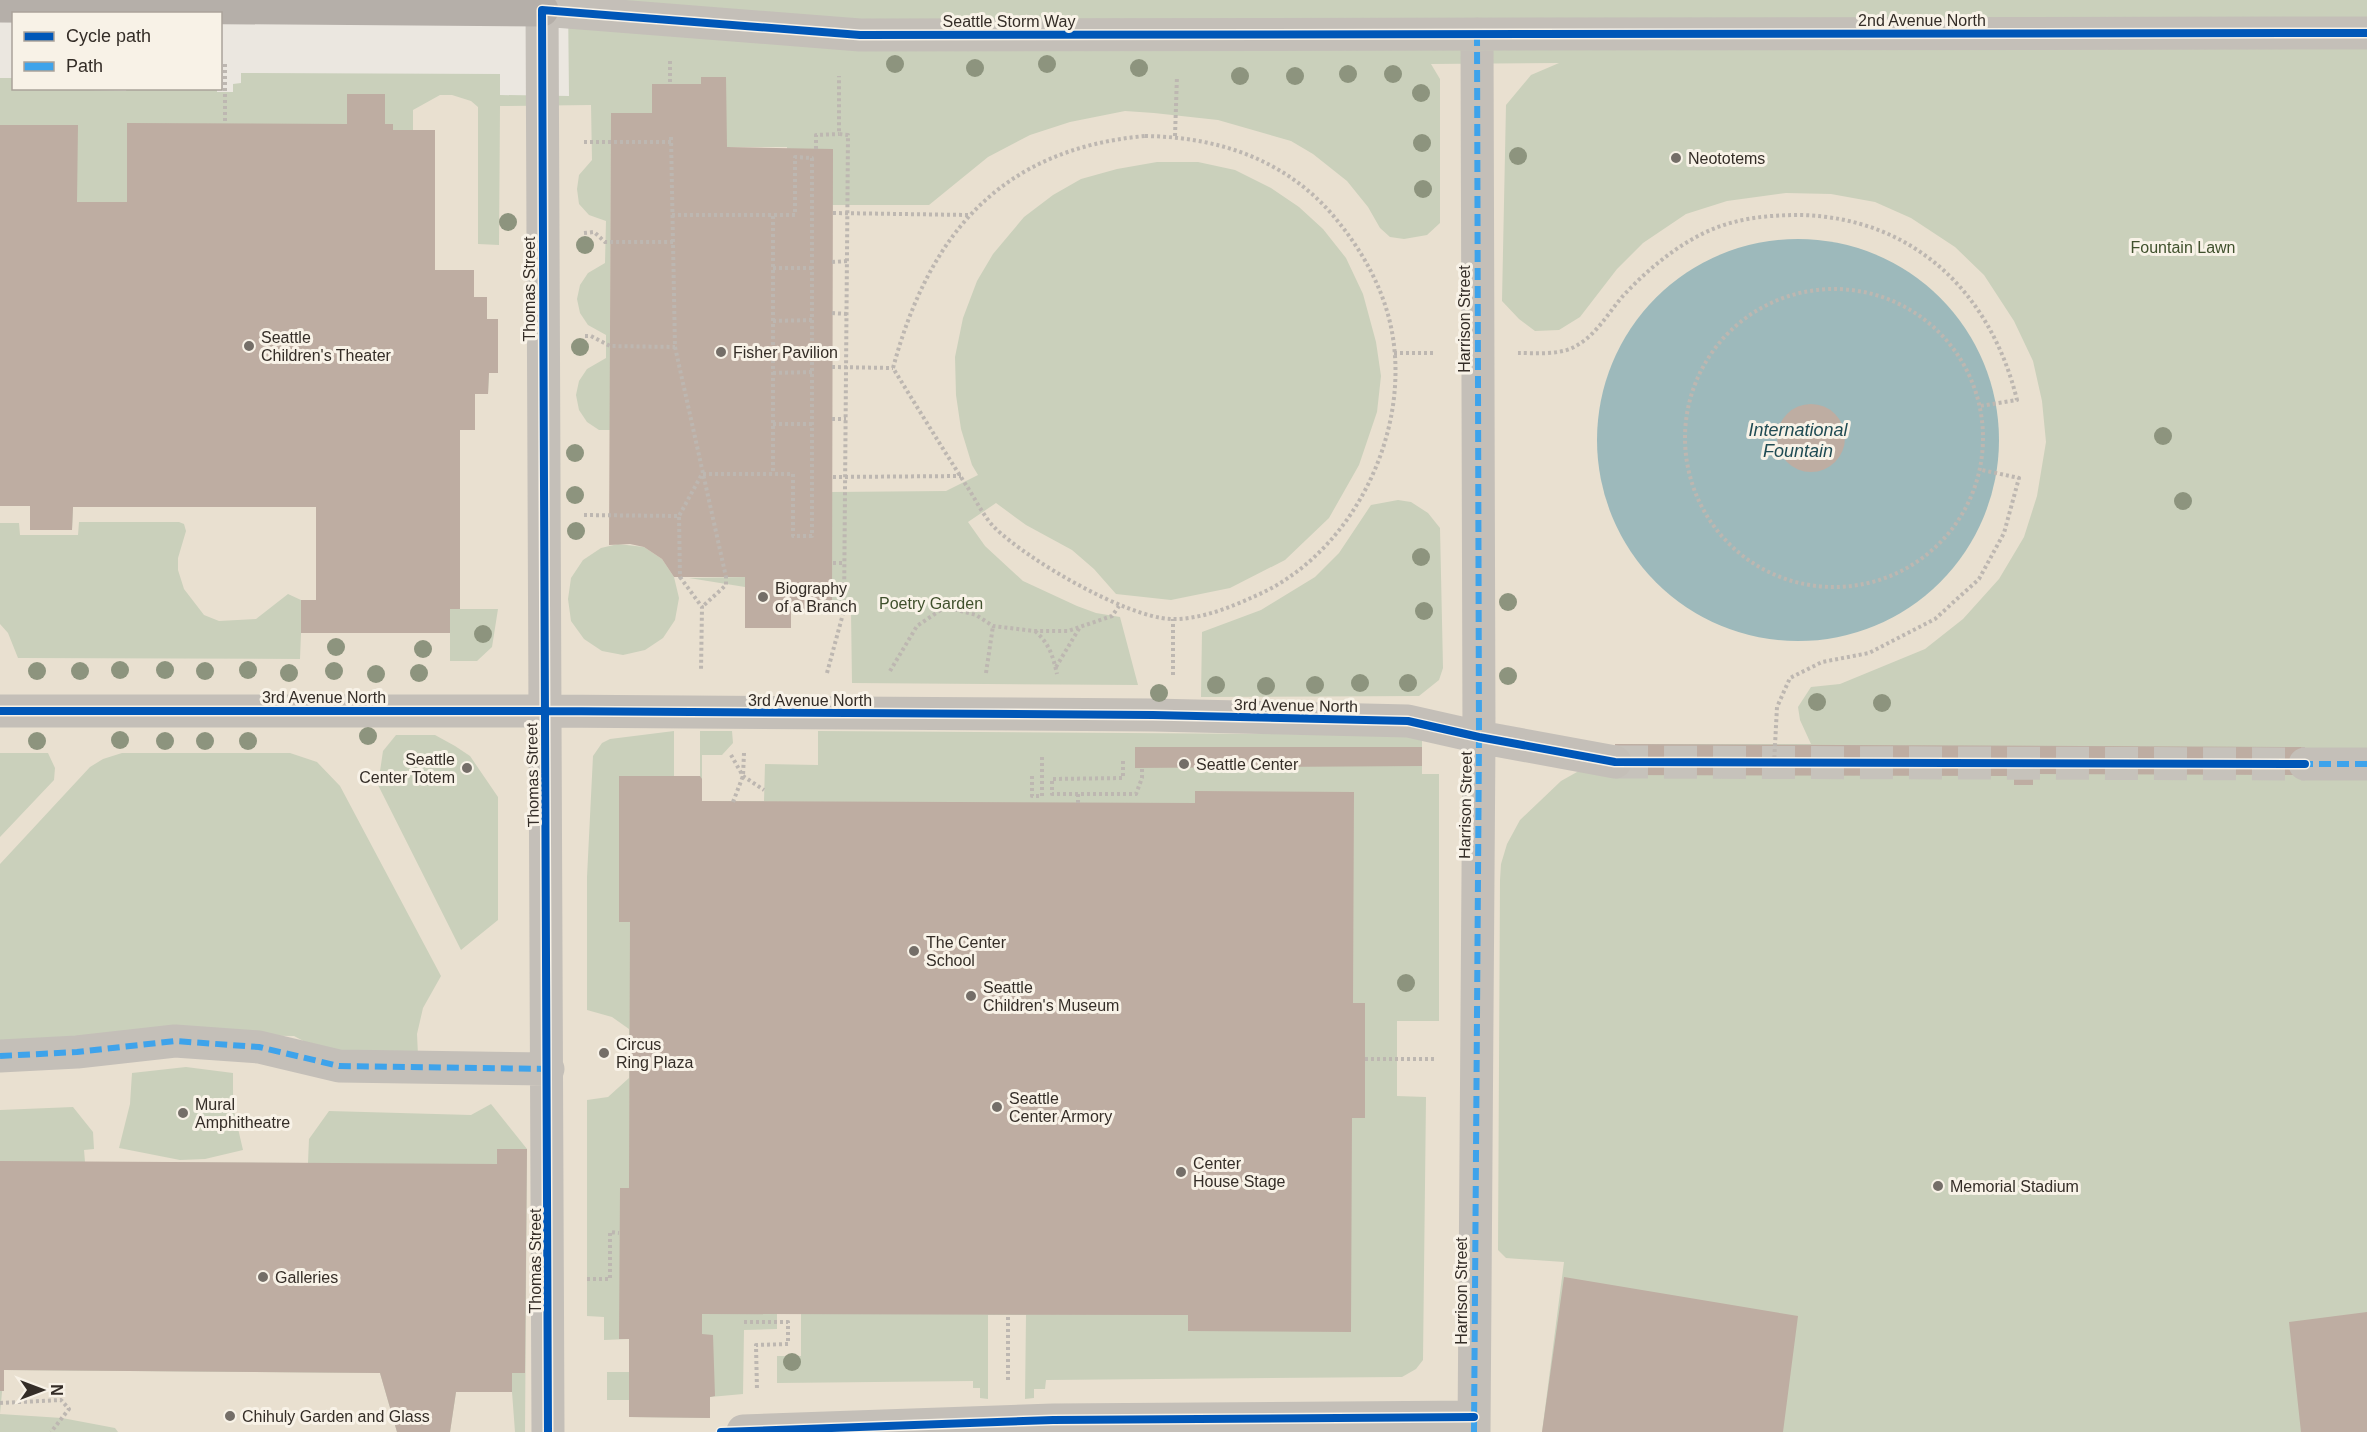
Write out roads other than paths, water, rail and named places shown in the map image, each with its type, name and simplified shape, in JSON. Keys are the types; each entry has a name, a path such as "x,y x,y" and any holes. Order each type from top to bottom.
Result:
{"street":[{"path":"0,6 542,5"},
{"name":"Seattle Storm Way","path":"542,5 860,35 1477,34"},
{"name":"Thomas Street","path":"542,5 548,1432"},
{"name":"2nd Avenue North","path":"1477,34 2367,33"},
{"name":"Harrison Street","path":"1474,1424 1479,738 1477,34"},
{"name":"3rd Avenue North","path":"0,711 545,711 1172,716 1408,721 1479,738 1615,762"},
{"path":"2305,764 2367,764"},
{"path":"0,1056 77,1052 175,1041 259,1047 339,1066 548,1069"},
{"path":"751,1431 1007,1422 1474,1424"}],"water":[{"name":"International Fountain","path":"1798,239 1837,242 1893,262 1926,284 1954,312 1976,345 1991,382 1996,401 1999,440 1996,479 1976,535 1954,568 1926,596 1893,618 1856,633 1837,638 1798,641 1759,638 1703,618 1670,596 1642,568 1620,535 1605,498 1600,479 1597,440 1600,401 1620,345 1642,312 1670,284 1703,262 1740,247 1759,242"}],"tunnel":[{"path":"1615,762 2305,764"}],"place":[{"name":"Neototems","path":"1676,158"},
{"name":"Seattle Children's Theater","path":"249,346"},
{"name":"Fisher Pavilion","path":"721,352"},
{"name":"Biography of a Branch","path":"763,597"},
{"name":"Seattle Center","path":"1184,764"},
{"name":"Seattle Center Totem","path":"467,768"},
{"name":"The Center School","path":"914,951"},
{"name":"Seattle Children's Museum","path":"971,996"},
{"name":"Circus Ring Plaza","path":"604,1053"},
{"name":"Seattle Center Armory","path":"997,1107"},
{"name":"Mural Amphitheatre","path":"183,1113"},
{"name":"Center House Stage","path":"1181,1172"},
{"name":"Memorial Stadium","path":"1938,1186"},
{"name":"Galleries","path":"263,1277"},
{"name":"Chihuly Garden and Glass","path":"230,1416"}],"park label":[{"name":"Fountain Lawn","path":"2183,247"},
{"name":"Poetry Garden","path":"931,603"}]}
